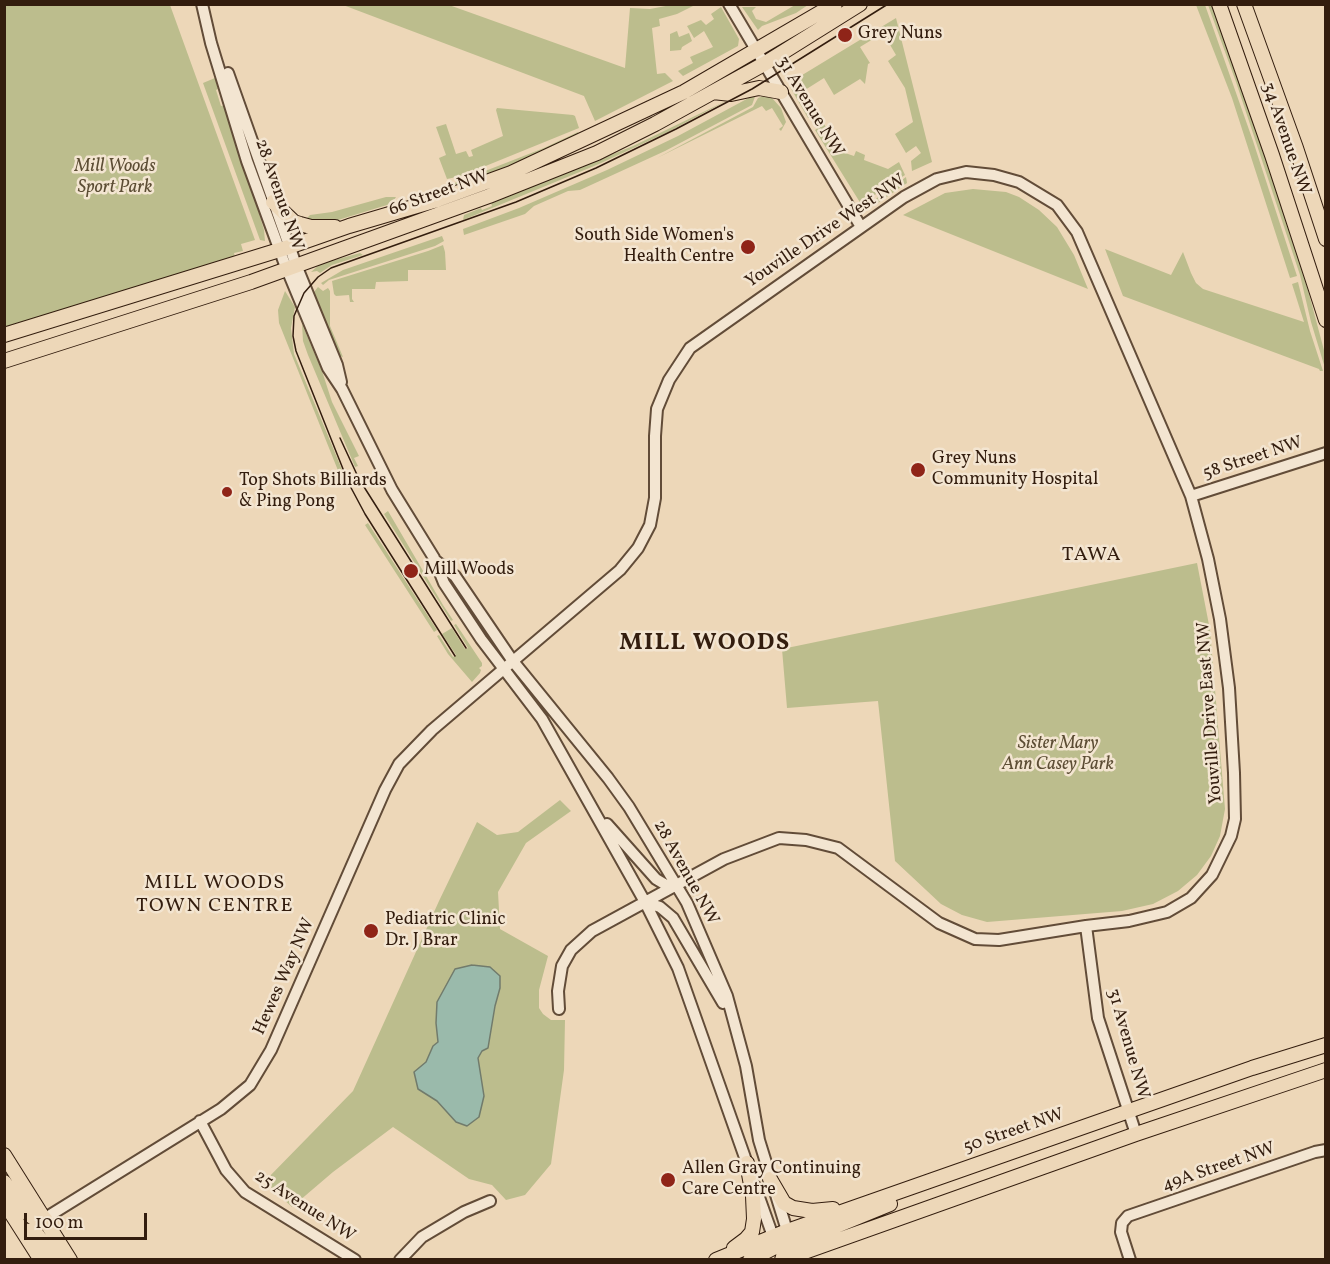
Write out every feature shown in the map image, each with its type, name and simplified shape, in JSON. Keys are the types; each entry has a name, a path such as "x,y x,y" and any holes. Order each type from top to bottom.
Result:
{"main road":[{"name":"66 Street NW","path":"288,258 349,226 464,191 539,161 684,92 836,4"},
{"name":"66 Street NW","path":"4,335 288,258 489,196 597,153 765,64 860,4"},
{"name":"34 Avenue NW","path":"1219,4 1326,320"},
{"name":"34 Avenue NW","path":"1244,4 1326,239"},
{"path":"714,92 731,94 756,88 781,92"},
{"path":"273,202 294,222 300,224 311,227 349,226"},
{"path":"4,361 117,326 218,284 384,223 395,213"},
{"path":"1315,287 1326,311"},
{"name":"50 Street NW","path":"793,1247 879,1198 1252,1068 1326,1046"},
{"name":"50 Street NW","path":"719,1258 793,1247 1326,1070"},
{"path":"4,1155 70,1260"},
{"path":"719,1258 746,1239 753,1227 753,1196 747,1163"},
{"path":"750,1260 793,1247 892,1203 942,1176"},
{"path":"770,1179 784,1203 812,1211 836,1209 879,1198"},
{"path":"4,1182 27,1214 36,1220 45,1220"},
{"path":"4,1202 41,1260"},
{"path":"22,1230 35,1232 56,1260"}],"street":[{"name":"28 Avenue NW","path":"202,4 216,36 273,202 288,258"},
{"name":"28 Avenue NW","path":"202,4 211,43 247,161 288,258 328,368 342,389 393,490 434,558 444,583 542,720 645,902 678,968 778,1250"},
{"name":"31 Avenue NW","path":"729,4 861,227"},
{"name":"Youville Drive West NW","path":"503,667 620,570 638,548 650,525 655,498 657,409 669,380 690,348 904,196 937,179 966,172 994,175 1019,182 1057,205 1077,231 1191,496"},
{"name":"58 Street NW","path":"1191,496 1326,453"},
{"name":"Youville Drive East NW","path":"559,1009 558,992 562,966 572,950 592,931 724,859 779,838 806,840 838,848 939,923 975,939 999,940 1129,921 1167,912 1191,898 1212,875 1235,819 1229,688 1220,619 1208,559 1191,496"},
{"name":"28 Avenue NW","path":"434,558 455,576 512,660 629,807 696,921 727,996 735,1022 746,1066 759,1140 793,1247"},
{"name":"Hewes Way NW","path":"22,1230 45,1220 237,1097 250,1085 302,983 385,790 399,764 425,736 503,667"},
{"path":"592,808 656,879 666,885 676,886"},
{"path":"645,902 660,907 674,918 735,1022"},
{"name":"31 Avenue NW","path":"1086,926 1098,1018 1136,1134"},
{"name":"25 Avenue NW","path":"200,1121 226,1170 245,1192 355,1260"},
{"name":"49A Street NW","path":"1130,1260 1121,1232 1124,1220 1153,1208 1326,1150"},
{"path":"400,1260 422,1237 465,1212 490,1201"}],"green space":[{"name":"Mill Woods Sport Park","path":"5,5 170,5 255,240 241,244 243,251 234,253 235,257 5,328"},
{"path":"343,5 449,5 625,68 630,8 650,9 671,5 695,5 677,14 659,19 660,26 652,28 657,74 665,73 673,81 595,121 584,96"},
{"path":"795,5 808,5 758,30 742,7 756,7 752,11 756,19 766,22"},
{"path":"1196,5 1205,5 1297,276 1290,278 1232,98"},
{"path":"1208,5 1213,5 1232,56 1300,260 1325,354 1325,368 1300,275"},
{"path":"721,7 739,39 738,46 683,76 678,71 693,63 690,57 713,47 704,31 694,38 687,26 701,20 706,25 714,19 711,14"},
{"path":"896,18 932,162 912,171 911,161 921,153 916,146 906,153 895,134 913,122 905,88 888,61 896,55 886,38 878,36 860,47 870,63 865,84 860,79 834,95 824,78 805,90 820,116 808,118 790,87 796,84 794,80"},
{"path":"677,31 679,37 689,33 692,41 681,50 670,51 670,34"},
{"path":"215,78 221,106 227,105 264,230 265,241 260,240 203,83"},
{"path":"756,94 752,105 665,151 580,190 568,191 534,206 525,214 464,235 463,229 607,170 678,136"},
{"path":"763,96 772,98 781,108 786,122 781,131 779,129 783,126 772,108 766,111 762,106 657,158 753,107 758,98"},
{"path":"730,99 668,132 599,164 463,220 464,215 492,206 491,203 633,146"},
{"path":"497,108 573,115 579,128 461,176 447,179 439,158 446,155 436,127 446,124 456,154 466,151 469,157 473,156 471,150 503,136"},
{"path":"824,124 842,152 854,156 856,151 865,155 864,160 888,169 899,162 905,175 861,204 815,130"},
{"path":"578,132 578,136 574,139 466,183 452,184 544,148"},
{"path":"906,177 907,183 867,208 866,206"},
{"path":"973,189 1006,192 1019,197 1039,210 1057,227 1074,255 1088,289 903,215 945,193"},
{"path":"386,197 396,197 392,203 387,205 338,220 317,222 305,220 310,215 332,212"},
{"path":"442,236 444,241 435,246 329,280 323,285 321,283 343,270"},
{"path":"443,245 446,270 408,270 408,281 376,282 375,289 352,289 354,302 350,302 349,295 336,296 334,294 332,281"},
{"path":"1105,249 1171,275 1183,252 1196,283 1203,289 1304,322 1292,284 1298,282 1323,371 1123,296"},
{"path":"360,253 363,255 332,265 320,273 311,272 320,264"},
{"path":"318,287 323,291 328,288 330,291 330,326 343,357 340,356 314,292"},
{"path":"285,291 295,307 291,328 294,354 343,472 339,473 279,323 278,310"},
{"path":"302,324 332,402 359,456 354,458 358,466 355,467 308,355 303,341"},
{"path":"388,511 453,620 451,621 384,514"},
{"path":"368,523 437,630 434,632 365,525"},
{"name":"Sister Mary Ann Casey Park","path":"1197,563 1210,630 1225,809 1220,836 1211,856 1197,875 1178,891 1153,904 1122,911 987,922 962,915 941,904 895,861 878,701 787,708 782,649"},
{"path":"456,624 482,663 479,668 480,673 472,682 448,654 437,636 439,635 453,657 456,655 442,634 452,628 465,649 468,648 454,625"},
{"path":"560,800 571,811 526,843 498,892 500,929 548,956 539,990 539,1008 551,1020 565,1020 564,1070 551,1164 525,1195 506,1200 492,1185 469,1179 393,1127 333,1172 292,1207 264,1182 353,1091 477,822 497,835 518,832"}],"shaded area":[{"path":"472,965 490,967 500,976 500,988 488,1048 482,1051 478,1058 484,1096 479,1117 467,1126 456,1122 437,1101 418,1089 414,1072 426,1062 433,1046 438,1042 437,1002 455,969"}],"tram line":[{"path":"455,656 365,514 349,484 296,351 293,336 294,316 304,293 318,277 331,268 516,202 596,168 676,129 752,89 888,4"},
{"path":"340,438 359,479 466,648"}],"place":[{"name":"Grey Nuns","path":"845,35"},
{"name":"South Side Women's Health Centre","path":"748,247"},
{"name":"Grey Nuns Community Hospital","path":"918,470"},
{"name":"Top Shots Billiards & Ping Pong","path":"227,492"},
{"name":"Mill Woods","path":"411,571"},
{"name":"Pediatric Clinic Dr. J Brar","path":"371,931"},
{"name":"Allen Gray Continuing Care Centre","path":"668,1180"}],"district":[{"name":"TAWA","path":"1092,556"},
{"name":"MILL WOODS","path":"705,645"},
{"name":"MILL WOODS TOWN CENTRE","path":"215,896"}]}
